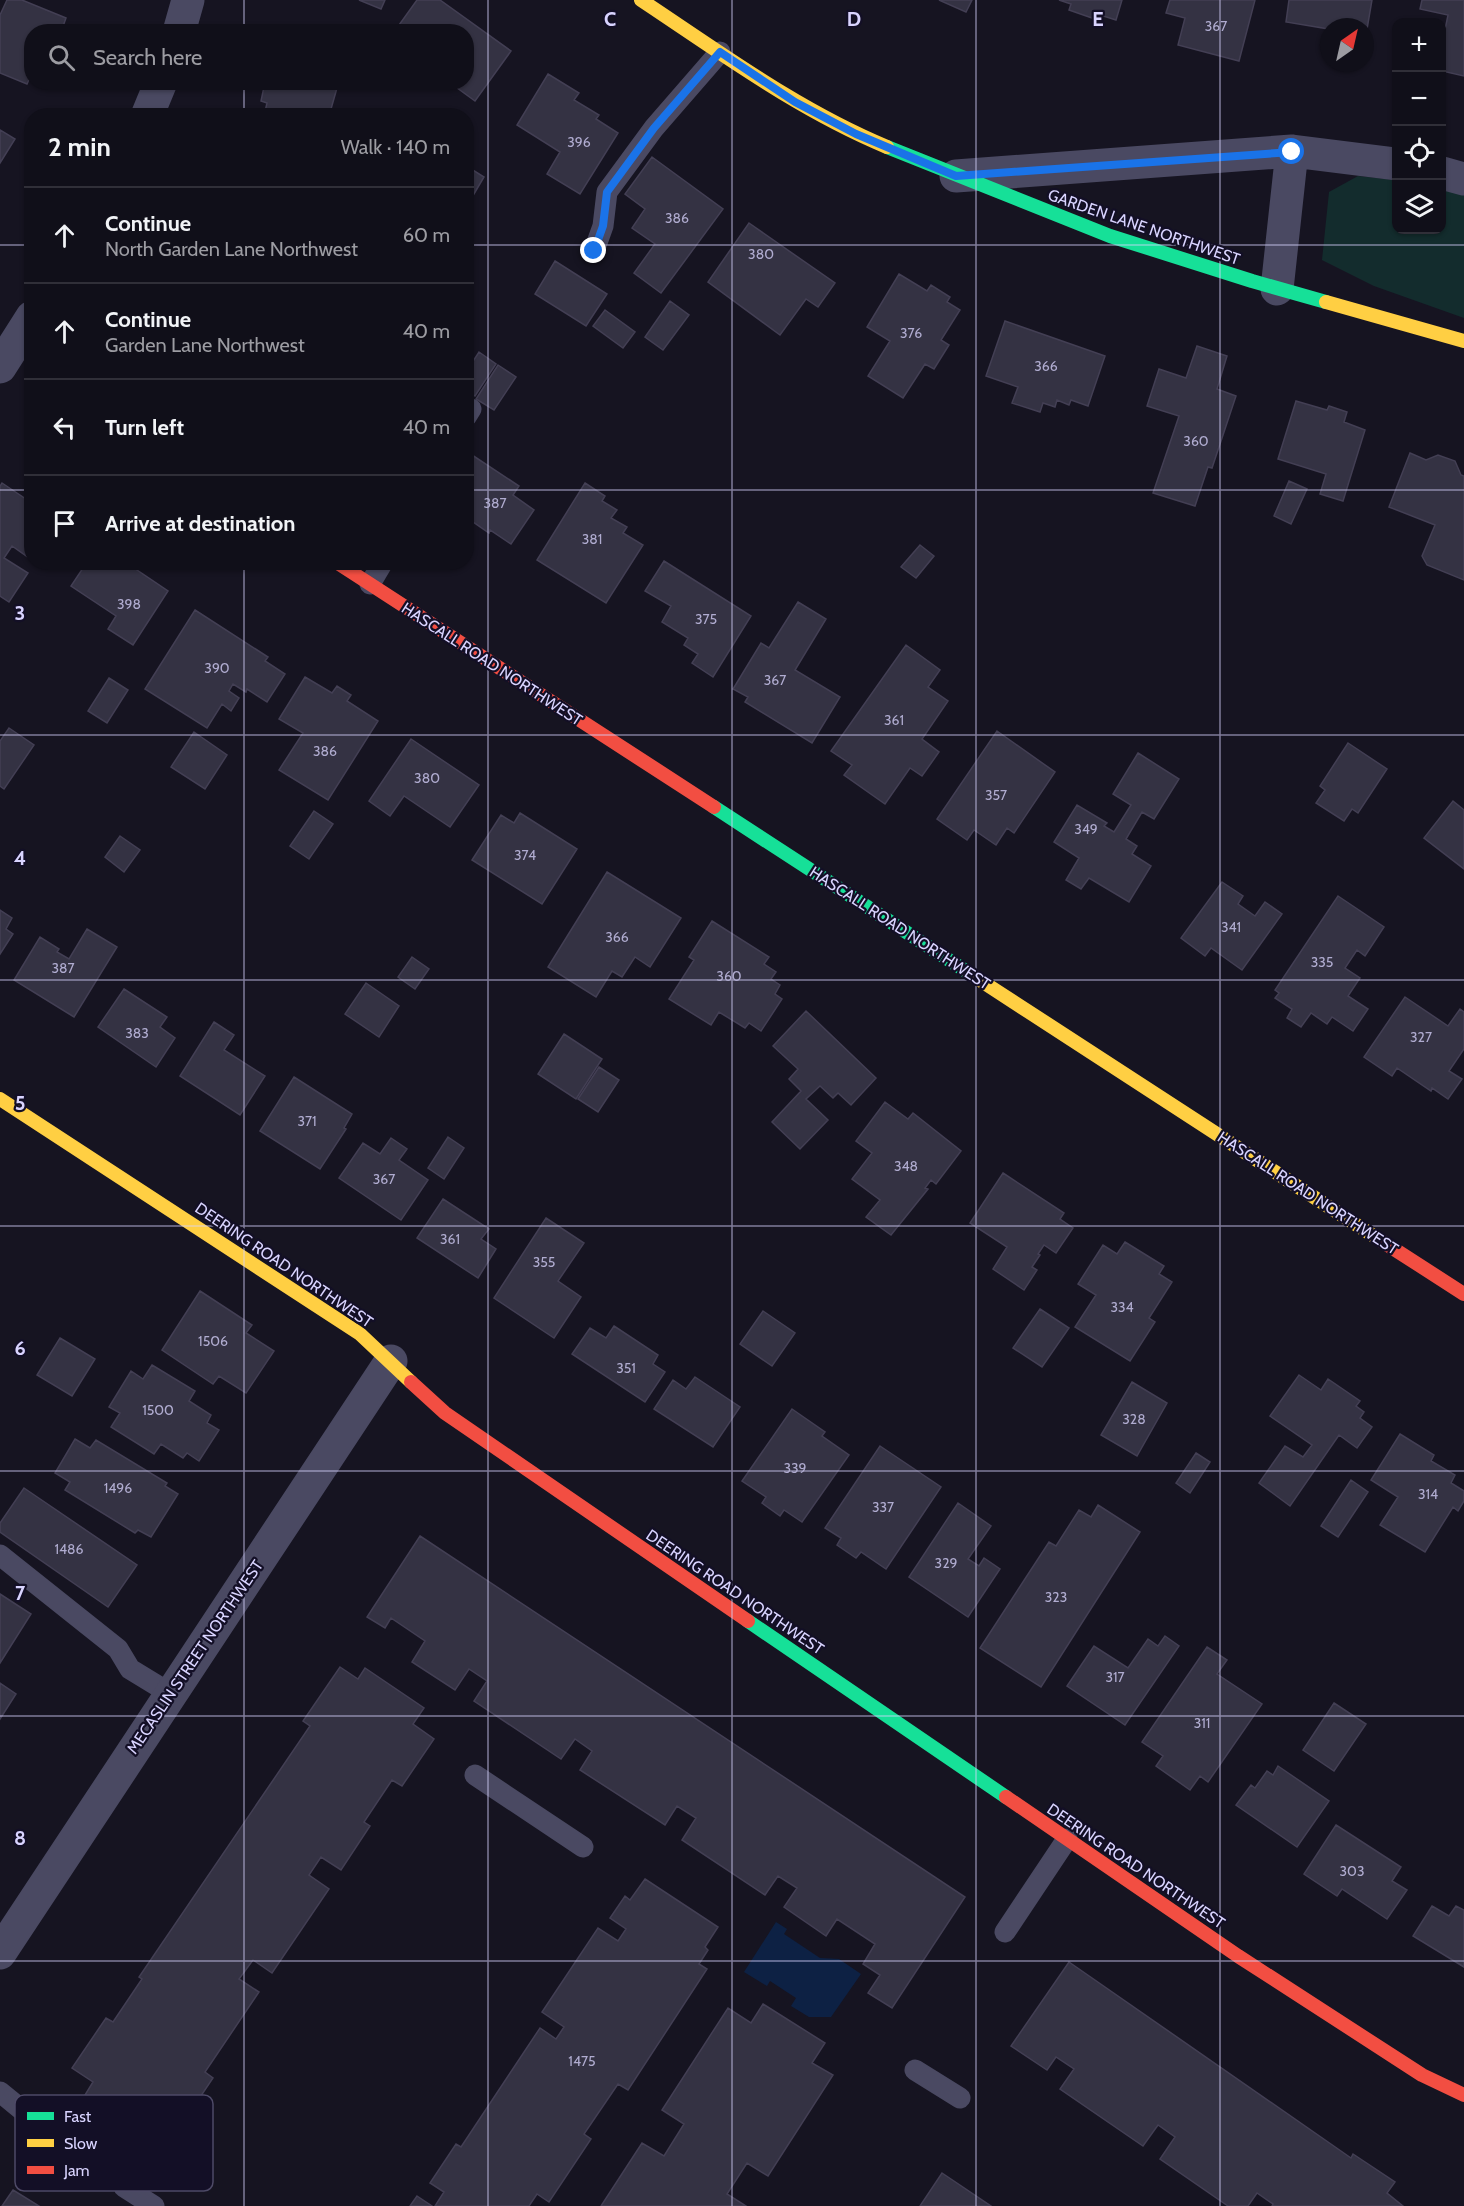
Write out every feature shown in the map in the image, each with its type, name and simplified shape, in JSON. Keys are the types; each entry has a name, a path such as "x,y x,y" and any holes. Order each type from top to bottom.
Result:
{"street":[{"path":"182,24 188,0"},
{"name":"GARDEN LANE NORTHWEST","path":"641,0 795,102 856,134 956,176 1110,236 1277,289 1464,341"},
{"path":"150,108 158,90"},
{"path":"1277,289 1292,152"},
{"path":"956,176 1292,152 1392,164"},
{"path":"1446,173 1464,179"},
{"path":"10,357 24,332"},
{"name":"HASCALL ROAD NORTHWEST","path":"348,570 1464,1294"},
{"name":"DEERING ROAD NORTHWEST","path":"0,1099 360,1334 445,1413 1238,1956 1422,2075 1464,2095"},
{"name":"MECASLIN STREET NORTHWEST","path":"2,1944 171,1694 391,1361"}],"lane":[{"path":"594,251 603,226 607,192 654,128 720,52"},
{"path":"370,584 378,570"},
{"path":"0,1555 118,1649 130,1669 171,1694"},
{"path":"475,1775 583,1847"},
{"path":"1005,1932 1067,1839"},
{"path":"915,2070 960,2098"},
{"path":"0,2092 15,2104"},
{"path":"130,2191 154,2206"}],"green space":[{"path":"1358,176 1392,180 1392,234 1446,234 1446,187 1464,193 1464,318 1374,286 1322,260 1329,192"}],"water":[{"path":"776,1922 787,1929 784,1934 820,1958 839,1959 861,1974 831,2017 809,2017 791,2006 796,1998 770,1981 767,1986 744,1972"}],"building":[{"path":"7,0 22,0 66,18 64,24 24,24 24,83 0,73 0,15"},
{"path":"359,0 385,0 381,9"},
{"path":"417,0 440,0 473,24 400,24"},
{"path":"939,0 972,0 966,12"},
{"path":"1059,0 1122,0 1116,20 1094,13 1092,18 1069,10 1071,4"},
{"path":"1170,0 1255,0 1239,61 1178,45 1185,18 1166,13"},
{"path":"1289,0 1372,0 1369,18 1320,18 1320,28 1286,22"},
{"path":"1422,0 1464,0 1464,76 1446,72 1448,15 1420,9"},
{"path":"474,24 511,51 475,101 460,90 474,90"},
{"path":"548,74 579,93 574,100 599,115 596,119 618,133 580,194 547,174 560,152 517,125"},
{"path":"263,90 336,90 331,108 266,108 267,103 261,101"},
{"path":"0,130 15,139 0,163"},
{"path":"652,157 723,209 661,293 634,273 655,244 632,228 645,209 625,194"},
{"path":"474,171 484,177 474,194"},
{"path":"749,223 835,283 818,307 806,299 780,335 708,282"},
{"path":"555,261 607,294 586,326 535,294"},
{"path":"899,274 927,291 931,285 950,297 947,302 960,310 941,340 949,345 934,369 925,364 903,398 868,376 890,341 867,327"},
{"path":"670,301 689,315 663,350 645,337"},
{"path":"605,310 635,332 623,348 593,326"},
{"path":"1005,321 1105,356 1088,406 1071,400 1069,405 1057,400 1055,407 1043,403 1040,412 1012,403 1018,387 986,376"},
{"path":"1197,346 1227,356 1217,389 1236,396 1212,468 1208,467 1195,506 1153,493 1179,416 1147,406 1159,369 1186,378"},
{"path":"479,352 496,364 475,396 474,395 474,360"},
{"path":"498,365 516,377 494,410 476,399"},
{"path":"1296,401 1327,410 1329,406 1347,412 1344,422 1365,430 1343,501 1320,494 1326,474 1278,459"},
{"path":"1410,453 1426,460 1438,455 1455,461 1461,475 1464,476 1464,580 1427,565 1422,556 1435,525 1389,507"},
{"path":"474,456 519,486 513,495 534,510 511,544 490,530 489,533 474,523"},
{"path":"1289,481 1307,489 1291,524 1274,516"},
{"path":"2,483 24,498 24,554 12,546 4,558 28,573 9,602 0,596 0,486"},
{"path":"585,483 605,496 602,501 617,510 611,518 627,527 623,533 643,545 606,603 537,560"},
{"path":"920,545 934,556 916,578 901,567"},
{"path":"664,561 751,616 713,677 692,663 698,654 684,645 688,638 662,622 671,606 645,591"},
{"path":"82,570 137,570 168,591 133,645 108,629 116,616 71,586"},
{"path":"798,602 826,619 795,670 840,697 812,743 745,702 748,697 733,689 761,643 769,648"},
{"path":"195,610 268,657 265,661 285,674 267,702 247,689 246,692 233,684 229,691 239,698 231,711 222,704 207,728 145,689"},
{"path":"906,645 940,670 928,687 948,701 922,739 939,752 922,776 910,768 885,804 844,775 852,765 831,751"},
{"path":"305,677 332,693 337,686 351,695 347,701 378,721 328,800 279,770 303,733 279,719"},
{"path":"109,678 128,690 107,723 88,711"},
{"path":"9,728 34,745 4,789 0,786 0,741"},
{"path":"997,731 1055,772 1014,833 1007,828 996,845 974,830 967,840 937,819"},
{"path":"194,732 227,755 205,789 171,767"},
{"path":"411,739 479,785 450,827 404,796 390,816 369,801"},
{"path":"1348,743 1387,769 1358,813 1352,809 1344,821 1316,803 1325,790 1320,786"},
{"path":"1138,753 1179,779 1154,819 1142,812 1126,839 1137,846 1132,854 1151,866 1129,902 1089,878 1081,889 1066,880 1079,858 1054,842 1077,805 1107,823 1104,826 1114,832 1131,805 1113,794"},
{"path":"1453,801 1464,810 1464,869 1424,838"},
{"path":"314,811 333,824 309,859 290,846"},
{"path":"520,813 577,849 542,904 472,860 501,815 514,823"},
{"path":"120,836 140,850 124,872 105,857"},
{"path":"607,872 681,918 650,967 635,957 622,977 612,971 596,997 548,967"},
{"path":"1222,882 1243,896 1238,904 1255,916 1265,902 1282,914 1242,970 1211,948 1205,956 1181,938"},
{"path":"1338,896 1384,927 1365,956 1357,950 1345,968 1360,978 1348,996 1368,1009 1353,1031 1332,1017 1327,1024 1311,1013 1301,1027 1287,1018 1292,1009 1275,998 1279,993 1275,990"},
{"path":"0,910 12,918 6,929 13,934 0,954"},
{"path":"712,921 769,957 764,964 776,972 771,979 780,985 775,994 782,999 761,1031 749,1023 745,1028 719,1012 711,1025 669,999 694,960 689,957"},
{"path":"87,929 117,947 74,1017 14,980 40,937 59,949 57,952 69,959"},
{"path":"412,957 429,969 415,989 398,977"},
{"path":"366,983 399,1006 379,1037 345,1014"},
{"path":"124,989 167,1017 160,1027 175,1038 156,1067 98,1027"},
{"path":"1405,997 1448,1026 1460,1009 1464,1012 1464,1049 1449,1071 1462,1079 1448,1099 1432,1088 1431,1091 1397,1068 1392,1076 1364,1057"},
{"path":"806,1011 876,1078 851,1105 838,1093 833,1098 820,1086 806,1099 828,1120 800,1149 772,1122 801,1091 789,1079 798,1069 773,1046"},
{"path":"214,1022 234,1035 224,1050 265,1076 240,1115 180,1076"},
{"path":"564,1034 602,1059 576,1099 538,1074"},
{"path":"599,1067 619,1080 598,1112 578,1099"},
{"path":"294,1077 352,1114 344,1128 346,1129 320,1169 260,1131"},
{"path":"885,1102 908,1119 913,1113 961,1151 936,1184 931,1180 925,1188 928,1189 891,1235 866,1217 880,1200 852,1179 872,1153 856,1141"},
{"path":"448,1137 464,1148 444,1179 428,1168"},
{"path":"391,1138 407,1149 399,1160 428,1180 401,1220 339,1178 363,1143 380,1154"},
{"path":"1003,1173 1064,1213 1060,1219 1073,1228 1056,1253 1044,1245 1032,1267 1037,1270 1024,1290 993,1269 1007,1247 970,1223"},
{"path":"443,1199 489,1229 481,1239 496,1249 478,1278 417,1238"},
{"path":"546,1218 584,1243 558,1281 581,1297 554,1338 494,1298"},
{"path":"1125,1242 1164,1266 1159,1274 1172,1282 1149,1318 1155,1322 1130,1361 1075,1327 1096,1295 1078,1284 1103,1245 1117,1254"},
{"path":"200,1291 252,1325 246,1333 274,1351 246,1393 219,1376 213,1384 162,1350"},
{"path":"1040,1309 1069,1328 1042,1367 1013,1348"},
{"path":"763,1311 795,1333 772,1366 740,1344"},
{"path":"614,1326 658,1355 653,1364 665,1372 645,1402 572,1354 590,1328 606,1338"},
{"path":"60,1338 95,1359 72,1396 37,1375"},
{"path":"152,1365 195,1391 189,1401 211,1415 207,1423 219,1430 199,1461 187,1453 183,1458 161,1444 154,1454 111,1427 120,1413 109,1407 131,1371 143,1379"},
{"path":"1299,1375 1321,1390 1328,1379 1360,1401 1356,1406 1364,1412 1360,1418 1372,1427 1357,1448 1339,1435 1290,1506 1259,1483 1285,1446 1303,1457 1312,1445 1270,1416"},
{"path":"695,1377 740,1407 713,1447 654,1409 673,1380 686,1389"},
{"path":"1132,1382 1167,1403 1137,1456 1101,1435"},
{"path":"792,1409 825,1432 822,1436 849,1455 802,1522 784,1510 780,1516 762,1503 766,1497 742,1481"},
{"path":"1400,1434 1434,1455 1431,1461 1455,1475 1451,1483 1464,1491 1464,1501 1458,1511 1453,1507 1425,1552 1380,1525 1398,1497 1371,1480"},
{"path":"75,1439 90,1448 96,1440 167,1483 165,1486 178,1494 151,1537 138,1530 135,1533 65,1490 70,1482 55,1473"},
{"path":"880,1446 941,1487 886,1569 861,1552 856,1558 837,1545 841,1538 825,1528"},
{"path":"1196,1453 1210,1462 1190,1493 1176,1483"},
{"path":"1351,1480 1368,1492 1338,1537 1321,1526"},
{"path":"24,1488 137,1565 108,1607 0,1532 0,1523"},
{"path":"958,1503 991,1526 968,1559 979,1566 984,1558 1000,1569 968,1617 909,1577"},
{"path":"1098,1505 1140,1532 1041,1687 980,1648 1049,1542 1056,1546 1079,1510 1091,1517"},
{"path":"420,1536 965,1897 892,2008 868,1993 880,1975 863,1964 875,1944 837,1919 826,1936 784,1907 797,1888 778,1876 765,1895 682,1840 696,1818 677,1806 665,1825 580,1770 592,1751 575,1739 561,1759 474,1701 487,1681 469,1669 455,1690 412,1662 425,1641 391,1618 385,1628 367,1617"},
{"path":"0,1594 31,1614 0,1663"},
{"path":"1165,1636 1179,1646 1125,1725 1067,1686 1094,1646 1128,1668 1148,1639 1158,1646"},
{"path":"1207,1647 1227,1660 1217,1674 1262,1704 1208,1782 1200,1776 1190,1790 1156,1766 1163,1756 1142,1742"},
{"path":"340,1667 358,1679 365,1668 424,1708 413,1724 434,1739 402,1786 392,1780 364,1822 370,1826 341,1870 321,1857 309,1875 329,1889 272,1973 253,1960 239,1979 259,1992 205,2072 213,2078 202,2095 85,2095 93,2082 72,2068 106,2018 113,2022 142,1979 139,1977 310,1726 303,1721"},
{"path":"0,1683 16,1694 0,1719"},
{"path":"1334,1703 1366,1724 1334,1771 1303,1750"},
{"path":"1278,1766 1329,1801 1297,1847 1236,1805 1251,1785 1255,1788 1267,1771 1273,1775"},
{"path":"1336,1825 1401,1867 1392,1881 1407,1890 1387,1919 1342,1889 1337,1896 1304,1874"},
{"path":"645,1879 718,1927 705,1947 708,1950 699,1964 707,1969 628,2090 618,2084 584,2134 591,2139 549,2202 537,2194 529,2206 435,2206 444,2192 430,2183 456,2144 461,2147 540,2028 556,2039 564,2027 542,2012 598,1928 618,1941 626,1929 610,1918 625,1896 630,1900"},
{"path":"1432,1906 1449,1916 1456,1906 1464,1910 1464,1967 1413,1936"},
{"path":"1069,1962 1351,2158 1353,2154 1395,2182 1387,2193 1403,2206 1272,2206 1273,2204 1257,2193 1248,2206 1228,2206 1160,2159 1175,2137 1158,2125 1143,2146 1060,2089 1074,2069 1056,2057 1047,2070 1011,2046"},
{"path":"763,2004 825,2043 812,2063 833,2075 768,2176 747,2163 727,2194 746,2206 601,2206 642,2143 664,2156 684,2124 662,2110 728,2008 751,2023"},
{"path":"942,2173 991,2206 920,2206"},
{"path":"13,2190 39,2206 2,2206"},
{"path":"417,2196 432,2206 410,2206"}],"traffic: fast":[{"path":"887,147 1110,236 1326,302"},
{"path":"714,807 969,973"},
{"path":"748,1621 1006,1797"}],"traffic: slow":[{"path":"641,0 791,98 822,116 887,147"},
{"path":"1326,302 1464,341"},
{"path":"969,973 1380,1240"},
{"path":"0,1099 360,1334 411,1382"}],"traffic: jam":[{"path":"348,570 714,807"},
{"path":"1380,1240 1464,1294"},
{"path":"411,1382 445,1413 748,1621"},
{"path":"1006,1797 1238,1956 1422,2075 1464,2095"}],"route":[{"path":"594,251 603,226 607,192 654,128 720,52 795,102 856,134 956,176 1292,152"}]}
